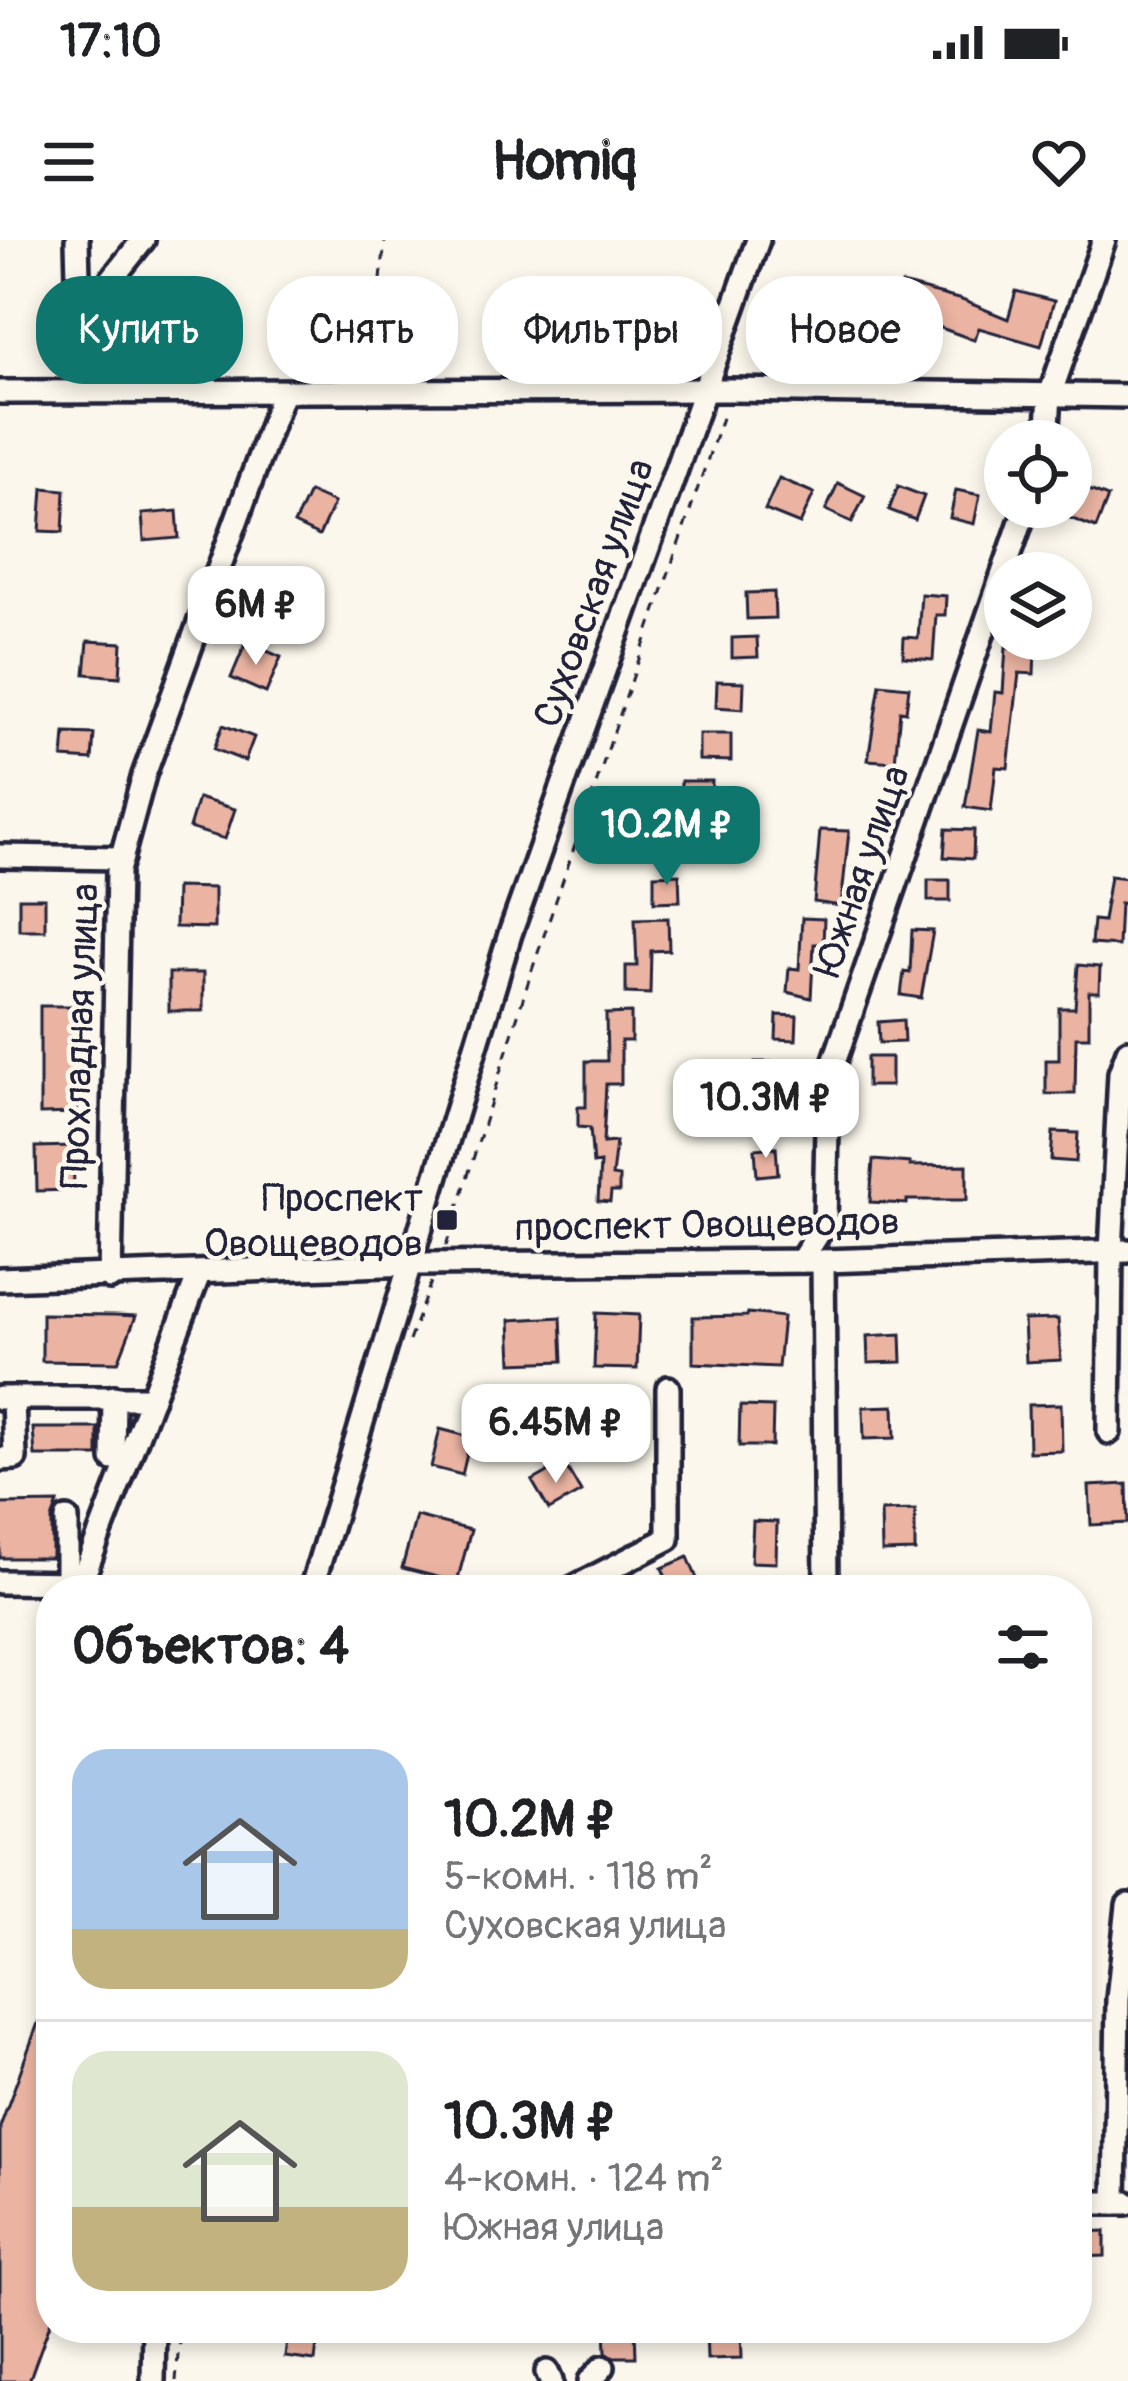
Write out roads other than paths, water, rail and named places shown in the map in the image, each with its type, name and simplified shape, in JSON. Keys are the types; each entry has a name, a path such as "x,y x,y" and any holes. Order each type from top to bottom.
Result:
{"street":[{"path":"77,240 77,276"},
{"path":"115,276 143,240"},
{"name":"Суховская улица","path":"316,1575 510,934 758,240"},
{"path":"1048,420 1050,395 1104,240"},
{"path":"81,384 81,389"},
{"path":"0,392 731,390 1128,396"},
{"name":"Прохладная улица","path":"110,1278 118,871 144,775 283,392"},
{"name":"Южная улица","path":"825,1575 812,1261 825,1223 828,1080 1019,528"},
{"path":"0,856 122,858"},
{"path":"1109,1432 1119,1251 1120,1073 1128,1051"},
{"name":"проспект Овощеводов","path":"0,1279 412,1264 812,1261 1119,1251"},
{"path":"84,1575 199,1274"},
{"path":"598,1575 668,1539 668,1388"},
{"path":"114,1397 112,1459 129,1457"},
{"path":"0,1459 15,1458 7,1398 152,1398"},
{"path":"68,1519 68,1575"},
{"path":"0,1582 36,1582"},
{"path":"1121,2203 1118,1999 1128,1905"},
{"path":"153,2381 154,2343"}],"place":[{"name":"Проспект Овощеводов","path":"447,1220"}]}
